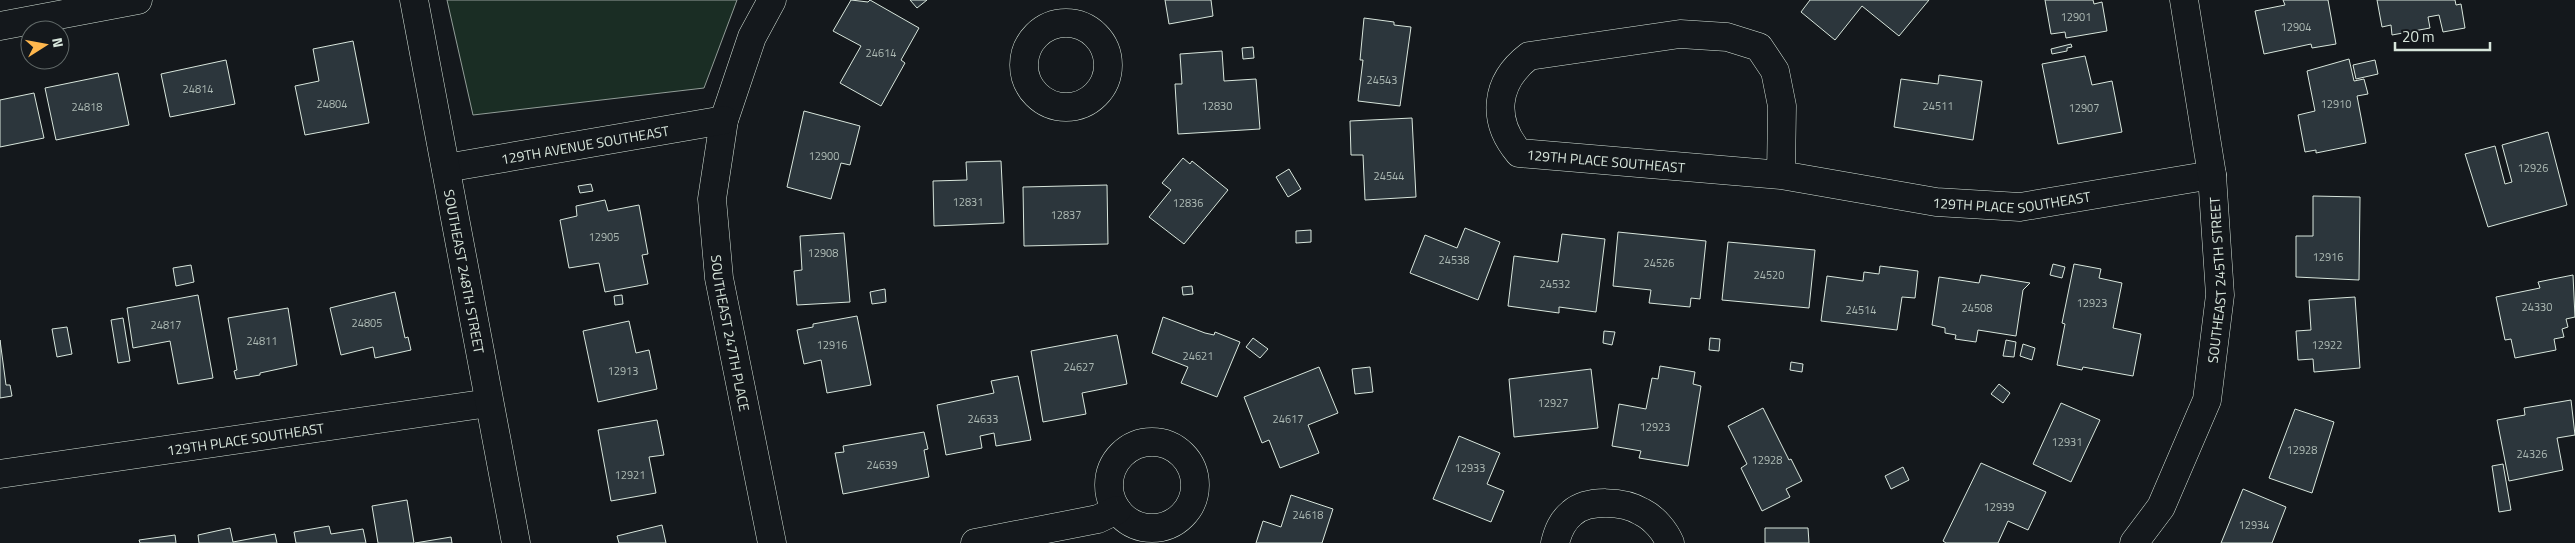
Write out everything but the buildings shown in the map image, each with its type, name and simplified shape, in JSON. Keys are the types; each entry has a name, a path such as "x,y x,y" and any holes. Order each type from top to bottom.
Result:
{"street":[{"path":"0,26 138,0"},
{"name":"SOUTHEAST 248TH STREET","path":"414,0 516,543"},
{"name":"SOUTHEAST 247TH PLACE","path":"772,0 752,37 724,120 712,199 719,278 772,543"},
{"name":"SOUTHEAST 245TH STREET","path":"2134,543 2161,507 2207,400 2220,295 2212,175 2184,0"},
{"name":"129TH PLACE SOUTHEAST","path":"1781,175 1782,106 1775,71 1759,47 1727,37 1680,34 1530,56 1518,64 1501,95 1500,108 1503,128 1509,142 1519,153 1781,175 1936,202 2020,207 2212,175"},
{"name":"129TH AVENUE SOUTHEAST","path":"446,168 724,120"},
{"name":"129TH PLACE SOUTHEAST","path":"0,474 489,403"},
{"path":"1555,543 1560,527 1572,512 1589,504 1608,503 1642,511 1665,532 1670,543"},
{"path":"975,543 1098,519 1117,510"}],"green space":[{"path":"447,0 737,0 704,88 473,115"}]}
